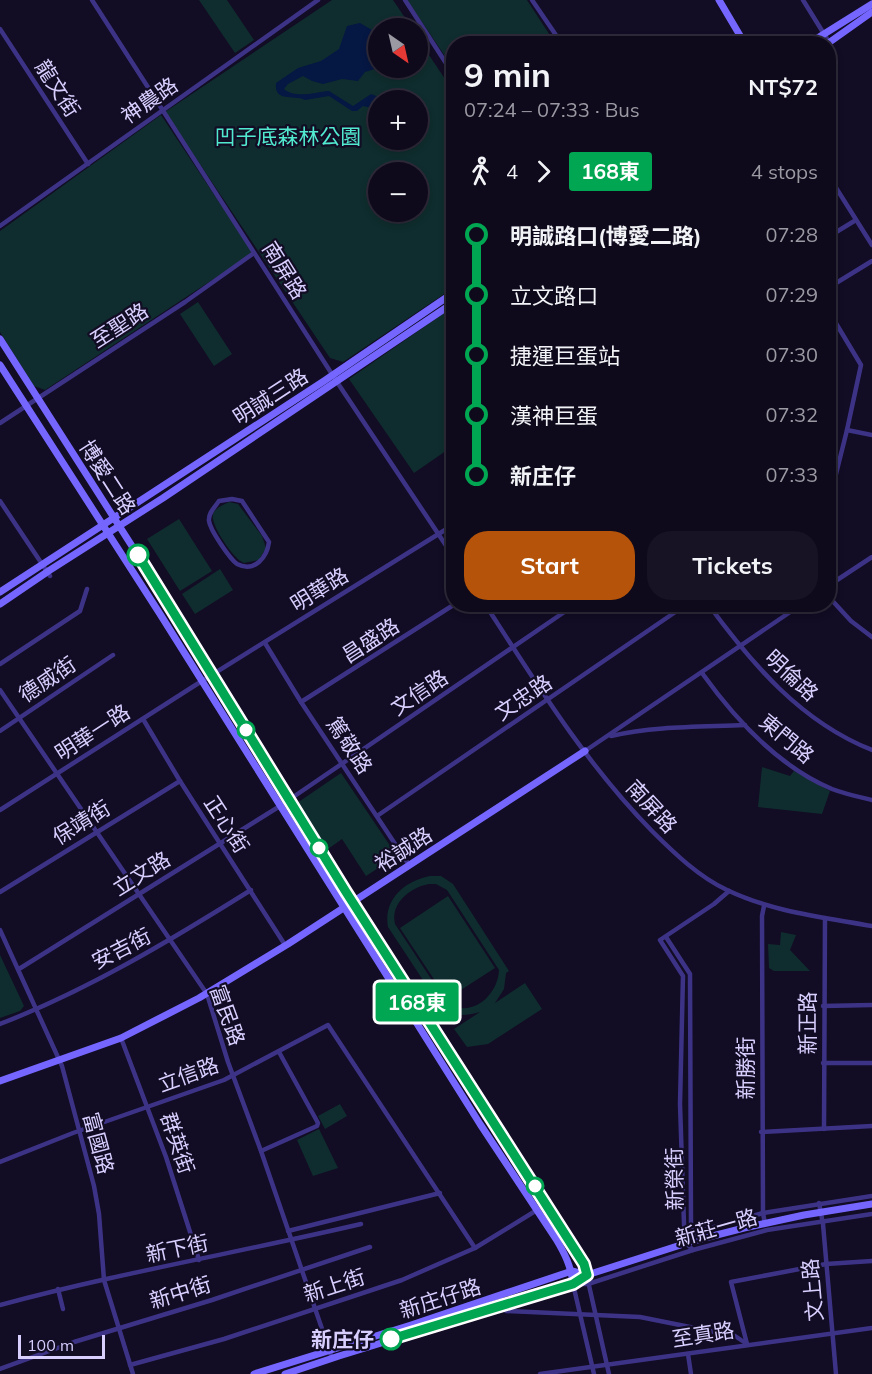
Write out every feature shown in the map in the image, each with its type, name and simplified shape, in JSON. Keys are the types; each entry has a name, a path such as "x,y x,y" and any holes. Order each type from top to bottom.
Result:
{"street":[{"name":"南屏路","path":"92,0 335,378 446,546"},
{"name":"神農路","path":"0,226 318,0"},
{"path":"405,0 446,63"},
{"path":"532,0 557,36"},
{"path":"719,0 740,36"},
{"path":"803,0 825,36"},
{"path":"820,36 872,4"},
{"path":"836,37 872,12"},
{"name":"龍文街","path":"0,29 88,164"},
{"path":"836,188 872,245"},
{"path":"836,232 856,220"},
{"name":"至聖路","path":"0,423 185,302 254,253"},
{"path":"836,283 872,261"},
{"name":"明誠三路","path":"0,604 120,526 363,359 446,298"},
{"name":"明誠三路","path":"363,359 446,307"},
{"path":"836,323 861,365 836,474"},
{"name":"博愛二路","path":"0,339 120,526 352,902 579,1257 587,1275"},
{"name":"博愛二路","path":"0,365 109,533 480,1124 566,1256 572,1271 573,1284"},
{"name":"明誠三路","path":"0,592 103,524 335,378"},
{"path":"847,430 872,435"},
{"path":"232,499 243,501 269,542 267,553 261,562 250,566 240,565 234,561 218,539 209,521 210,512 219,501 232,499"},
{"path":"1,505 48,574"},
{"name":"明華路","path":"202,681 446,529"},
{"path":"836,581 872,557"},
{"path":"0,664 80,611 87,589"},
{"path":"836,605 851,621 872,637"},
{"name":"昌盛路","path":"301,702 446,610"},
{"name":"南屏路","path":"490,612 548,700 585,751 624,802 671,850 707,878 729,891 764,906 872,926"},
{"name":"文信路","path":"280,806 564,612"},
{"name":"文忠路","path":"377,816 675,612"},
{"name":"明倫路","path":"714,612 739,647 779,690 806,712 849,741 872,750"},
{"name":"裕誠路","path":"0,1081 121,1038 207,993 585,751 790,612"},
{"name":"篤敬路","path":"265,643 301,702 409,865"},
{"name":"德威街","path":"0,731 113,655"},
{"name":"東門路","path":"702,673 714,690 746,725 776,754 802,774 833,790 872,800"},
{"name":"明華一路","path":"0,810 202,681"},
{"name":"富民路","path":"0,690 207,993 233,1076 332,1358"},
{"name":"正心街","path":"143,719 285,945"},
{"path":"605,737 680,727 746,725"},
{"name":"保靖街","path":"0,892 180,781"},
{"name":"立文路","path":"19,969 280,806"},
{"name":"安吉街","path":"0,1024 37,1009 170,940 251,890"},
{"name":"新榮街","path":"690,1242 684,1224 680,1104 683,976 660,940 714,904 729,891"},
{"name":"新勝街","path":"764,906 762,916 761,1132 763,1213 766,1226"},
{"name":"新正路","path":"824,1129 825,918"},
{"name":"富國路","path":"0,930 60,1061 80,1131 99,1214 105,1280 134,1374"},
{"name":"新榮街","path":"666,937 690,974 690,1242"},
{"path":"824,1006 872,1005"},
{"name":"立信路","path":"0,1162 233,1076 328,1025 440,1193"},
{"name":"群英街","path":"121,1038 148,1106 199,1260"},
{"path":"261,1152 317,1126 318,1123 279,1052"},
{"path":"824,1063 872,1063"},
{"path":"680,1104 689,1103"},
{"path":"761,1132 872,1126"},
{"path":"288,1231 440,1193 475,1248"},
{"name":"新莊一路","path":"690,1242 697,1232 763,1213 872,1196"},
{"name":"文上路","path":"819,1203 836,1374"},
{"name":"新莊一路","path":"587,1275 690,1242 872,1204"},
{"name":"新上街","path":"130,1365 224,1339 402,1280 475,1248 537,1210"},
{"name":"新莊一路","path":"822,1216 872,1214"},
{"name":"新下街","path":"0,1305 58,1289 361,1224"},
{"name":"新莊一路","path":"573,1284 588,1284 766,1226"},
{"path":"690,1242 693,1250"},
{"name":"新中街","path":"0,1369 119,1327 212,1300 370,1247"},
{"path":"747,1344 731,1282 826,1264 872,1261"},
{"path":"572,1271 587,1275 609,1374"},
{"name":"新庄仔路","path":"254,1374 572,1271"},
{"name":"新庄仔路","path":"285,1374 573,1284 587,1275"},
{"path":"573,1284 594,1374"},
{"path":"58,1289 63,1309"},
{"name":"新庄仔路","path":"500,1296 506,1311 640,1317 735,1336 747,1344"},
{"name":"至真路","path":"540,1374 872,1328"},
{"path":"688,1354 691,1374"}],"green space":[{"path":"199,0 227,0 254,40 235,53"},
{"name":"凹子底森林公園","path":"332,0 393,0 405,18 368,18 368,78 428,78 428,54 446,80 446,293 343,362 330,358 165,112"},
{"path":"407,0 527,0 550,36 446,36 446,58 428,31 428,18 419,18"},
{"name":"凹子底森林公園","path":"161,115 253,253 45,390 34,386 0,332 0,231"},
{"path":"198,302 232,354 214,366 180,314"},
{"path":"446,312 446,451 414,473 349,379"},
{"path":"229,502 238,504 262,536 266,548 259,560 244,563 239,560 217,530 213,514"},
{"path":"179,519 212,571 180,591 147,539"},
{"path":"220,569 233,590 195,614 182,594"},
{"path":"762,767 790,776 794,771 830,791 822,814 758,807"},
{"path":"341,773 397,856 366,876 342,839 328,849 297,803"},
{"path":"441,876 453,884 509,971 506,973 504,989 495,1003 525,983 542,1009 488,1044 467,1047 454,1029 480,1012 461,1015 442,1009 388,927 387,917 392,900 404,887 421,879","holes":["436,884 447,890 499,970 498,979 489,996 474,1006 456,1007 447,1003 395,924 396,909 403,897 422,886"]},
{"path":"448,896 495,968 447,999 400,928"},
{"path":"781,932 796,935 790,950 810,971 774,971 769,968 768,944 780,945"},
{"path":"0,955 24,1006 20,1011 0,1018"},
{"path":"340,1104 347,1116 325,1129 318,1116"},
{"path":"319,1129 338,1168 313,1176 297,1140"}],"water":[{"path":"360,23 368,28 368,71 358,81 342,79 323,84 303,76 288,84 284,89 294,94 329,91 353,106 368,96 368,107 363,106 357,111 352,111 329,96 305,100 281,96 276,89 276,83 298,68 321,61 339,49 347,26"}],"bus line":[{"name":"168東","path":"138,555 346,892 584,1264 587,1275 573,1284 391,1339"}],"place":[{"name":"新庄仔","path":"391,1339"}]}
